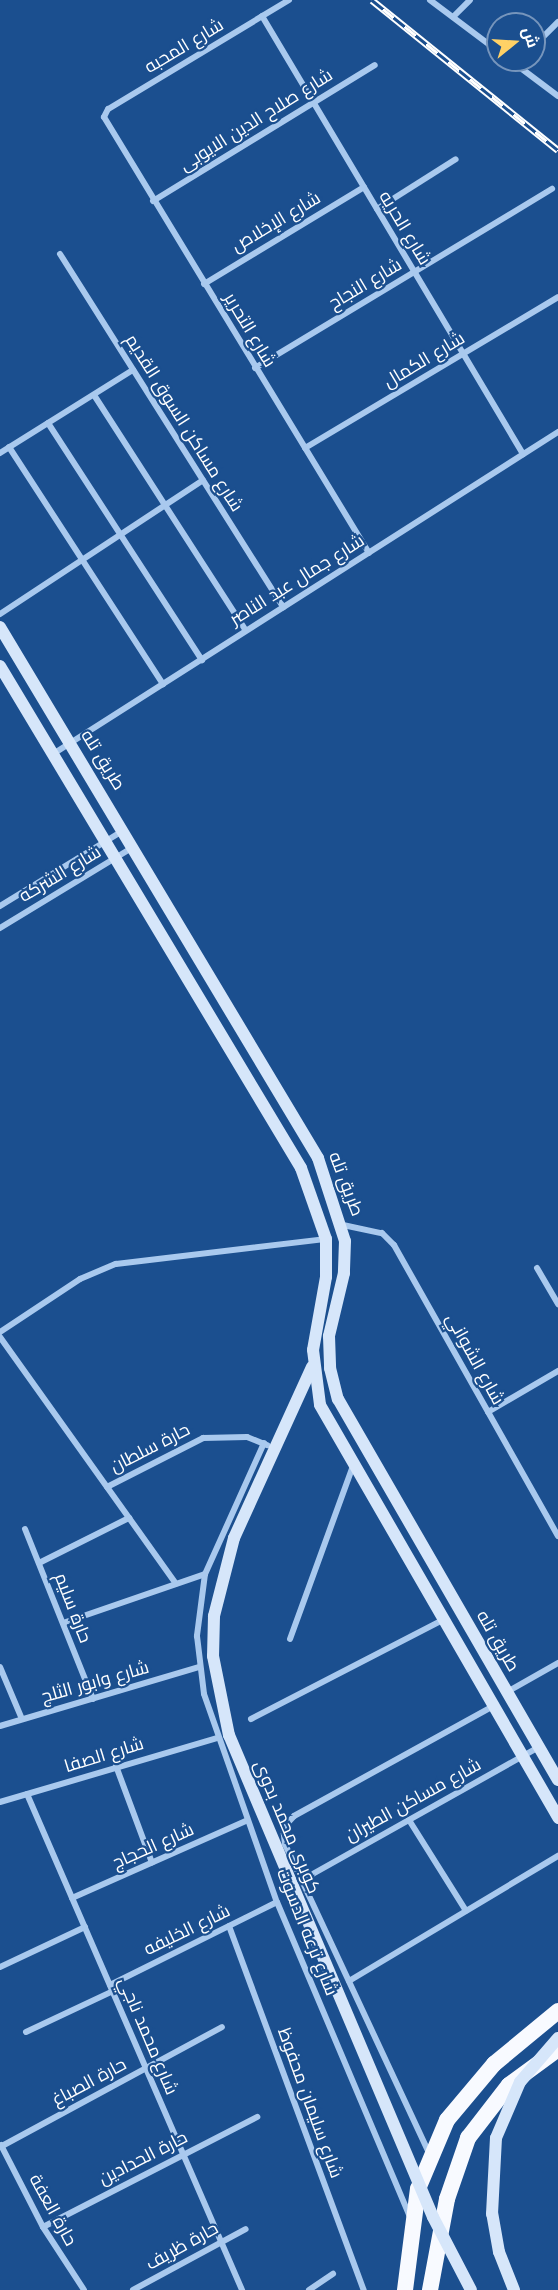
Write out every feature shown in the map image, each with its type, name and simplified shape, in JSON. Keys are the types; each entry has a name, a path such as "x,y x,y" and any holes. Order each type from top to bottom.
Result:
{"highway":[{"path":"405,2290 412,2222 430,2154 447,2120 494,2064 558,2011"},
{"path":"430,2290 456,2164 468,2138 508,2085 558,2049"},
{"path":"494,2064 508,2085"}],"main road":[{"name":"طريق تله","path":"0,627 135,846 301,1126 344,1225 344,1274 329,1336 333,1383 344,1414 558,1780"},
{"name":"طريق تله","path":"0,666 289,1145 318,1207 326,1239 326,1277 313,1365 315,1387 353,1465 558,1818"},
{"name":"كوبرى محمد بدوى","path":"313,1365 270,1446 234,1538 214,1616 213,1656 229,1735 434,2217 471,2290"},
{"path":"315,1387 333,1383"},
{"path":"514,2290 499,2252 492,2214 490,2173 496,2138 520,2082 558,2038"}],"street":[{"name":"شارع المحبه","path":"105,123 108,109 289,0"},
{"path":"430,0 486,42"},
{"path":"453,18 470,0"},
{"name":"شارع الحريه","path":"262,16 523,454"},
{"path":"546,34 558,22"},
{"name":"شارع صلاح الدين الايوبى","path":"153,201 375,65"},
{"path":"529,72 558,96"},
{"name":"شارع التحرير","path":"105,123 369,553"},
{"path":"377,209 456,159"},
{"name":"شارع الإخلاص","path":"204,284 364,187"},
{"name":"شارع النجاح","path":"255,368 552,189"},
{"name":"شارع مساكن السوق القديم","path":"60,254 283,607"},
{"name":"شارع الكمال","path":"305,448 558,297"},
{"path":"0,453 133,370"},
{"path":"94,395 167,504 245,629"},
{"path":"48,423 202,660"},
{"name":"شارع جمال عبد الناصر","path":"53,754 202,660 245,629 558,432"},
{"path":"9,447 163,684"},
{"path":"0,614 203,480"},
{"name":"شارع الشركه","path":"0,906 124,829"},
{"name":"شارع الشركه","path":"0,928 135,846"},
{"name":"شارع الشواني","path":"344,1225 373,1230 389,1238 558,1536"},
{"path":"0,1332 80,1280 116,1264 326,1239"},
{"path":"537,1268 558,1304"},
{"path":"0,1337 176,1584"},
{"path":"488,1412 558,1371"},
{"name":"حارة سلطان","path":"107,1487 203,1438 247,1437 270,1446"},
{"name":"شارع ترعه الدسوت","path":"270,1446 205,1574 199,1605 199,1667 217,1738 277,1902 412,2222"},
{"path":"290,1639 353,1465"},
{"path":"39,1563 129,1518"},
{"name":"حارة سليم","path":"25,1529 93,1698"},
{"path":"63,1623 205,1574"},
{"path":"251,1719 443,1620"},
{"path":"507,1692 558,1663"},
{"path":"0,1667 22,1719"},
{"name":"شارع وابور الثلج","path":"0,1726 199,1667"},
{"path":"430,2154 283,1836 288,1821 494,1706"},
{"name":"شارع الصفا","path":"0,1802 217,1738"},
{"name":"شارع مساكن الطيران","path":"302,1880 539,1747"},
{"path":"116,1766 152,1863"},
{"name":"شارع محمد ناجي","path":"27,1794 242,2290"},
{"path":"409,1820 466,1911"},
{"name":"شارع الحجاج","path":"72,1898 246,1821"},
{"path":"349,1982 558,1856"},
{"name":"شارع الخليفه","path":"26,2032 277,1902"},
{"name":"شارع سليمان محفوظ","path":"229,1926 364,2290"},
{"path":"0,1967 85,1927"},
{"name":"حارة الصباغ","path":"1,2144 222,2027"},
{"name":"حارة الحدادين","path":"43,2227 257,2117"},
{"name":"حارة العفة","path":"1,2144 43,2227 84,2290"},
{"name":"حارة ظريف","path":"133,2290 246,2229"},
{"path":"309,2290 333,2274"}],"railway":[{"path":"372,0 558,150"}]}
